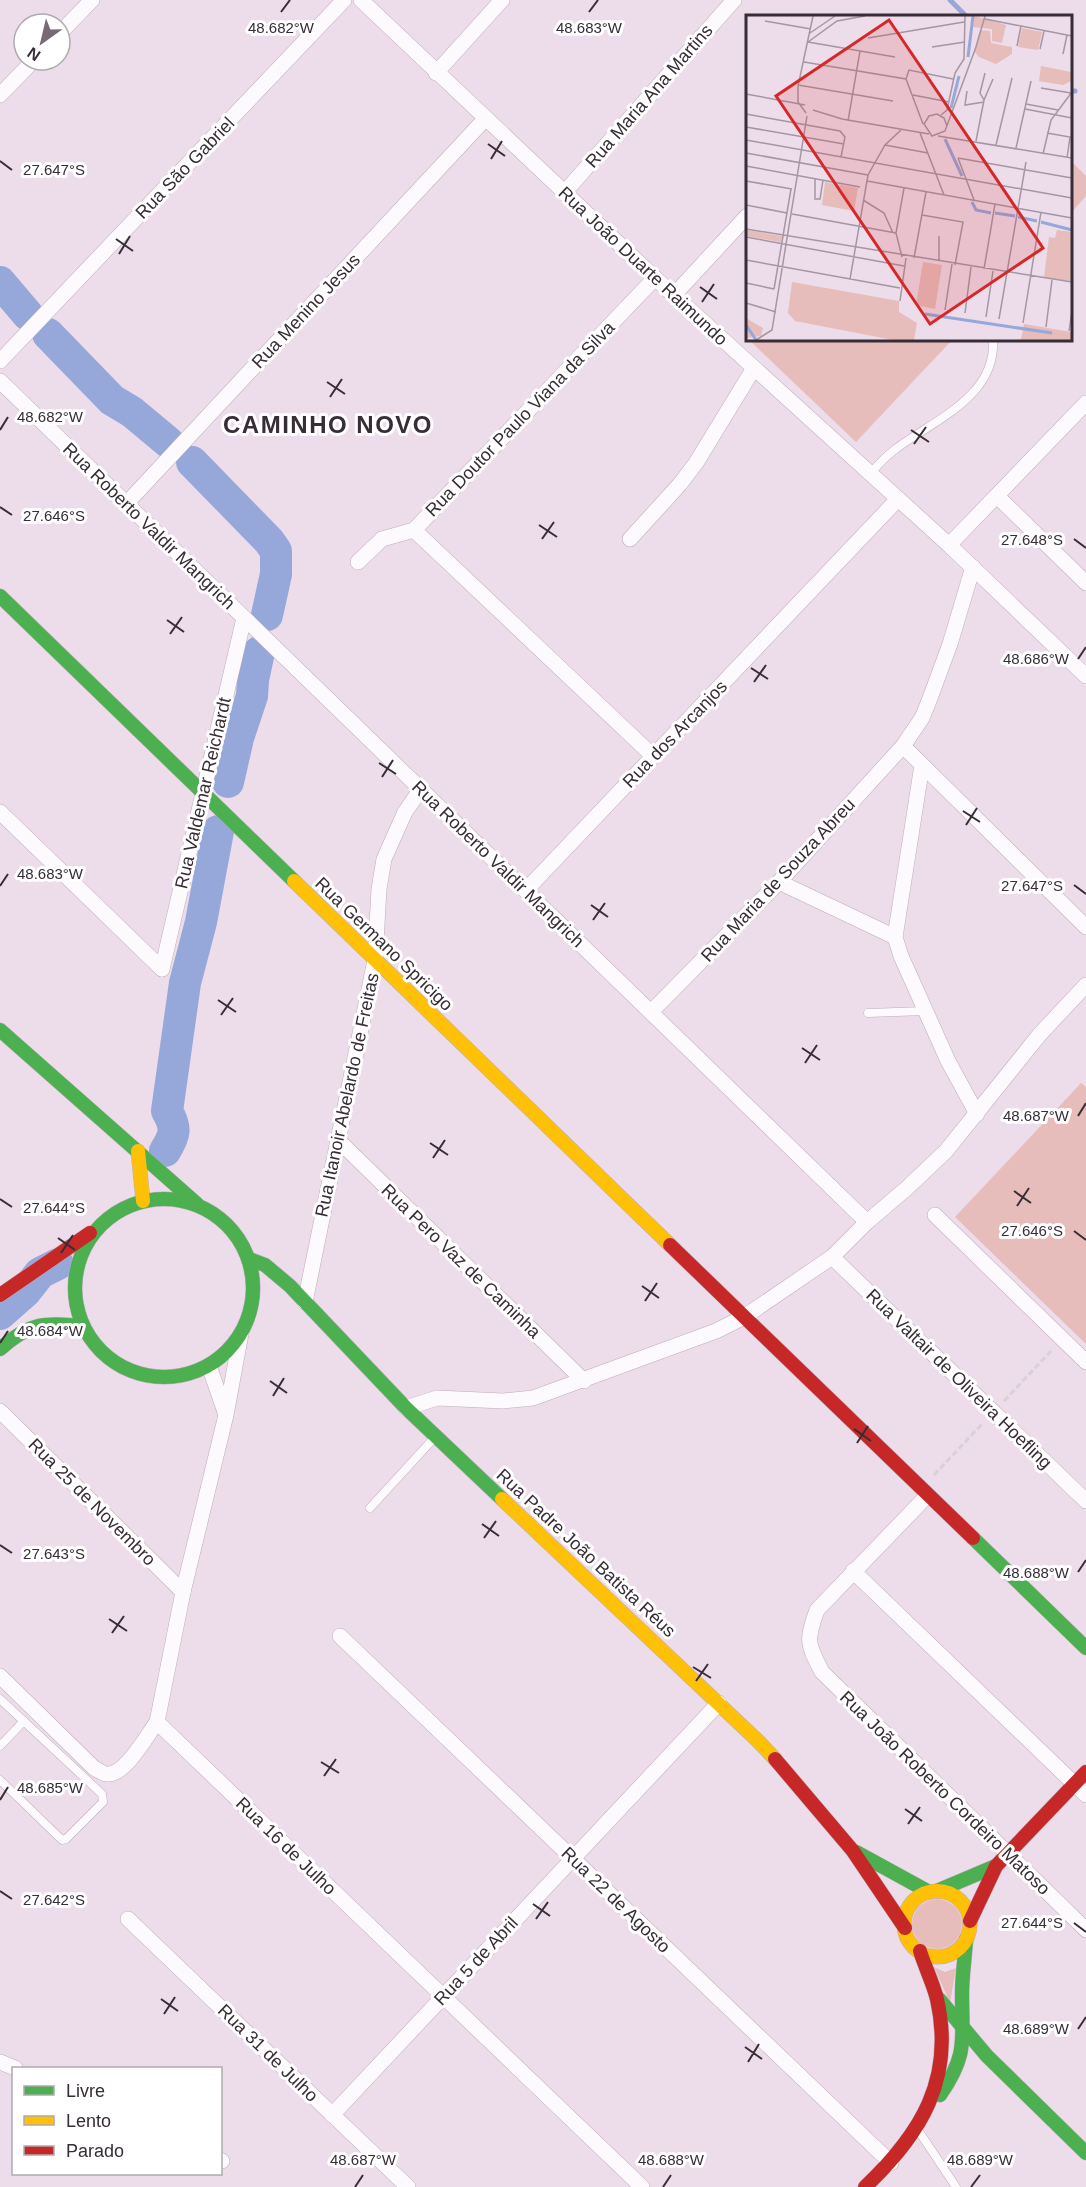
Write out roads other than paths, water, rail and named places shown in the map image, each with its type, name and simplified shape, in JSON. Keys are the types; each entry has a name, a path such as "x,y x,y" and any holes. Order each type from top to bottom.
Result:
{"main road":[{"name":"Rua Germano Spricigo","path":"0,596 1086,1648"},
{"path":"0,1030 201,1207 218,1217 233,1232 249,1259 253,1276 253,1294 249,1315 241,1334 227,1352 209,1366 195,1372 165,1378 135,1373 105,1356 82,1326 75,1302 78,1260 93,1231"},
{"path":"138,1150 143,1201"},
{"path":"0,1295 93,1231 116,1212 143,1201 172,1199 201,1207"},
{"name":"Rua Padre João Batista Réus","path":"249,1259 265,1265 290,1286 406,1408 719,1703 793,1779 853,1851 905,1928"},
{"path":"253,1294 267,1288 290,1286"},
{"path":"0,1349 19,1332 34,1325 53,1322 82,1326"},
{"path":"953,2076 963,2051 965,2033 962,1988 970,1921 996,1866 1086,1772"},
{"name":"Rua Padre João Batista Réus","path":"853,1851 933,1891"},
{"path":"928,2109 939,2079 942,2062 940,2018 936,1996 920,1951 907,1937 905,1918 913,1901 996,1866"},
{"path":"933,1891 956,1896 963,1903 970,1921"},
{"path":"920,1951 936,1956 945,1955 961,1947 966,1940"},
{"path":"936,1996 965,2033 1086,2153"},
{"path":"865,2187 891,2163 953,2076 964,2065 987,2056"}],"street":[{"path":"72,21 92,0"},
{"name":"Rua São Gabriel","path":"0,361 344,0"},
{"name":"Rua João Duarte Raimundo","path":"361,0 655,278 973,567 1086,676"},
{"path":"436,73 502,0"},
{"name":"Rua Maria Ana Martins","path":"564,193 734,0"},
{"path":"0,95 22,72"},
{"name":"Rua Menino Jesus","path":"126,504 485,119"},
{"path":"674,295 746,217"},
{"name":"Rua Doutor Paulo Viana da Silva","path":"653,756 414,530 655,278"},
{"path":"630,539 696,463 754,368"},
{"name":"Rua Roberto Valdir Mangrich","path":"0,381 867,1222"},
{"path":"949,545 1086,403"},
{"path":"997,496 1086,583"},
{"name":"Rua dos Arcanjos","path":"526,890 898,499"},
{"path":"358,562 382,539 414,530"},
{"name":"Rua Maria de Souza Abreu","path":"651,1012 779,882 903,746 922,718 929,701 950,644 973,567"},
{"name":"Rua Valdemar Reichardt","path":"0,812 162,969 244,618"},
{"path":"903,746 1086,927"},
{"path":"922,765 895,937 901,956 952,1070 977,1114"},
{"name":"Rua Itanoir Abelardo de Freitas","path":"305,1302 375,960 379,889 384,859 405,812 421,789"},
{"path":"779,882 895,937"},
{"path":"406,1408 437,1398 503,1401 533,1398 716,1331 744,1317 832,1257 946,1151 1040,1034 1086,985"},
{"name":"Rua Pero Vaz de Caminha","path":"338,1140 584,1381"},
{"path":"935,1215 1086,1362"},
{"name":"Rua Valtair de Oliveira Hoefling","path":"832,1257 1086,1501"},
{"path":"1,1679 94,1768 106,1774 116,1773 124,1768 157,1722 183,1592 226,1415 241,1334"},
{"path":"209,1366 226,1415"},
{"name":"Rua 25 de Novembro","path":"0,1411 183,1592"},
{"path":"927,1496 853,1571 1086,1796"},
{"name":"Rua João Roberto Cordeiro Matoso","path":"853,1571 816,1610 808,1634 811,1652 822,1672 1086,1930"},
{"name":"Rua 22 de Agosto","path":"340,1636 891,2163"},
{"name":"Rua 5 de Abril","path":"332,2115 719,1703"},
{"name":"Rua 16 de Julho","path":"157,1722 642,2187"},
{"name":"Rua 31 de Julho","path":"128,1918 408,2187"}],"lane":[{"path":"870,474 892,451 961,406 986,375 993,340"},
{"path":"868,1013 925,1011"},
{"path":"370,1508 436,1436"},
{"path":"0,1699 102,1794 103,1802 66,1839 62,1840 0,1780"},
{"path":"0,1746 24,1721"},
{"path":"917,2129 956,2187"}],"waterway":[{"path":"950,0 965,15"},
{"path":"0,282 28,315"},
{"path":"48,334 112,400 132,412 168,442"},
{"path":"192,462 276,551 276,574 267,615"},
{"path":"228,782 238,738 252,696 259,652"},
{"path":"165,1151 174,1131 167,1111 185,983 201,922 218,831"},
{"path":"0,1314 25,1292 40,1273 58,1264"}],"district":[{"name":"CAMINHO NOVO","path":"328,425"}]}
